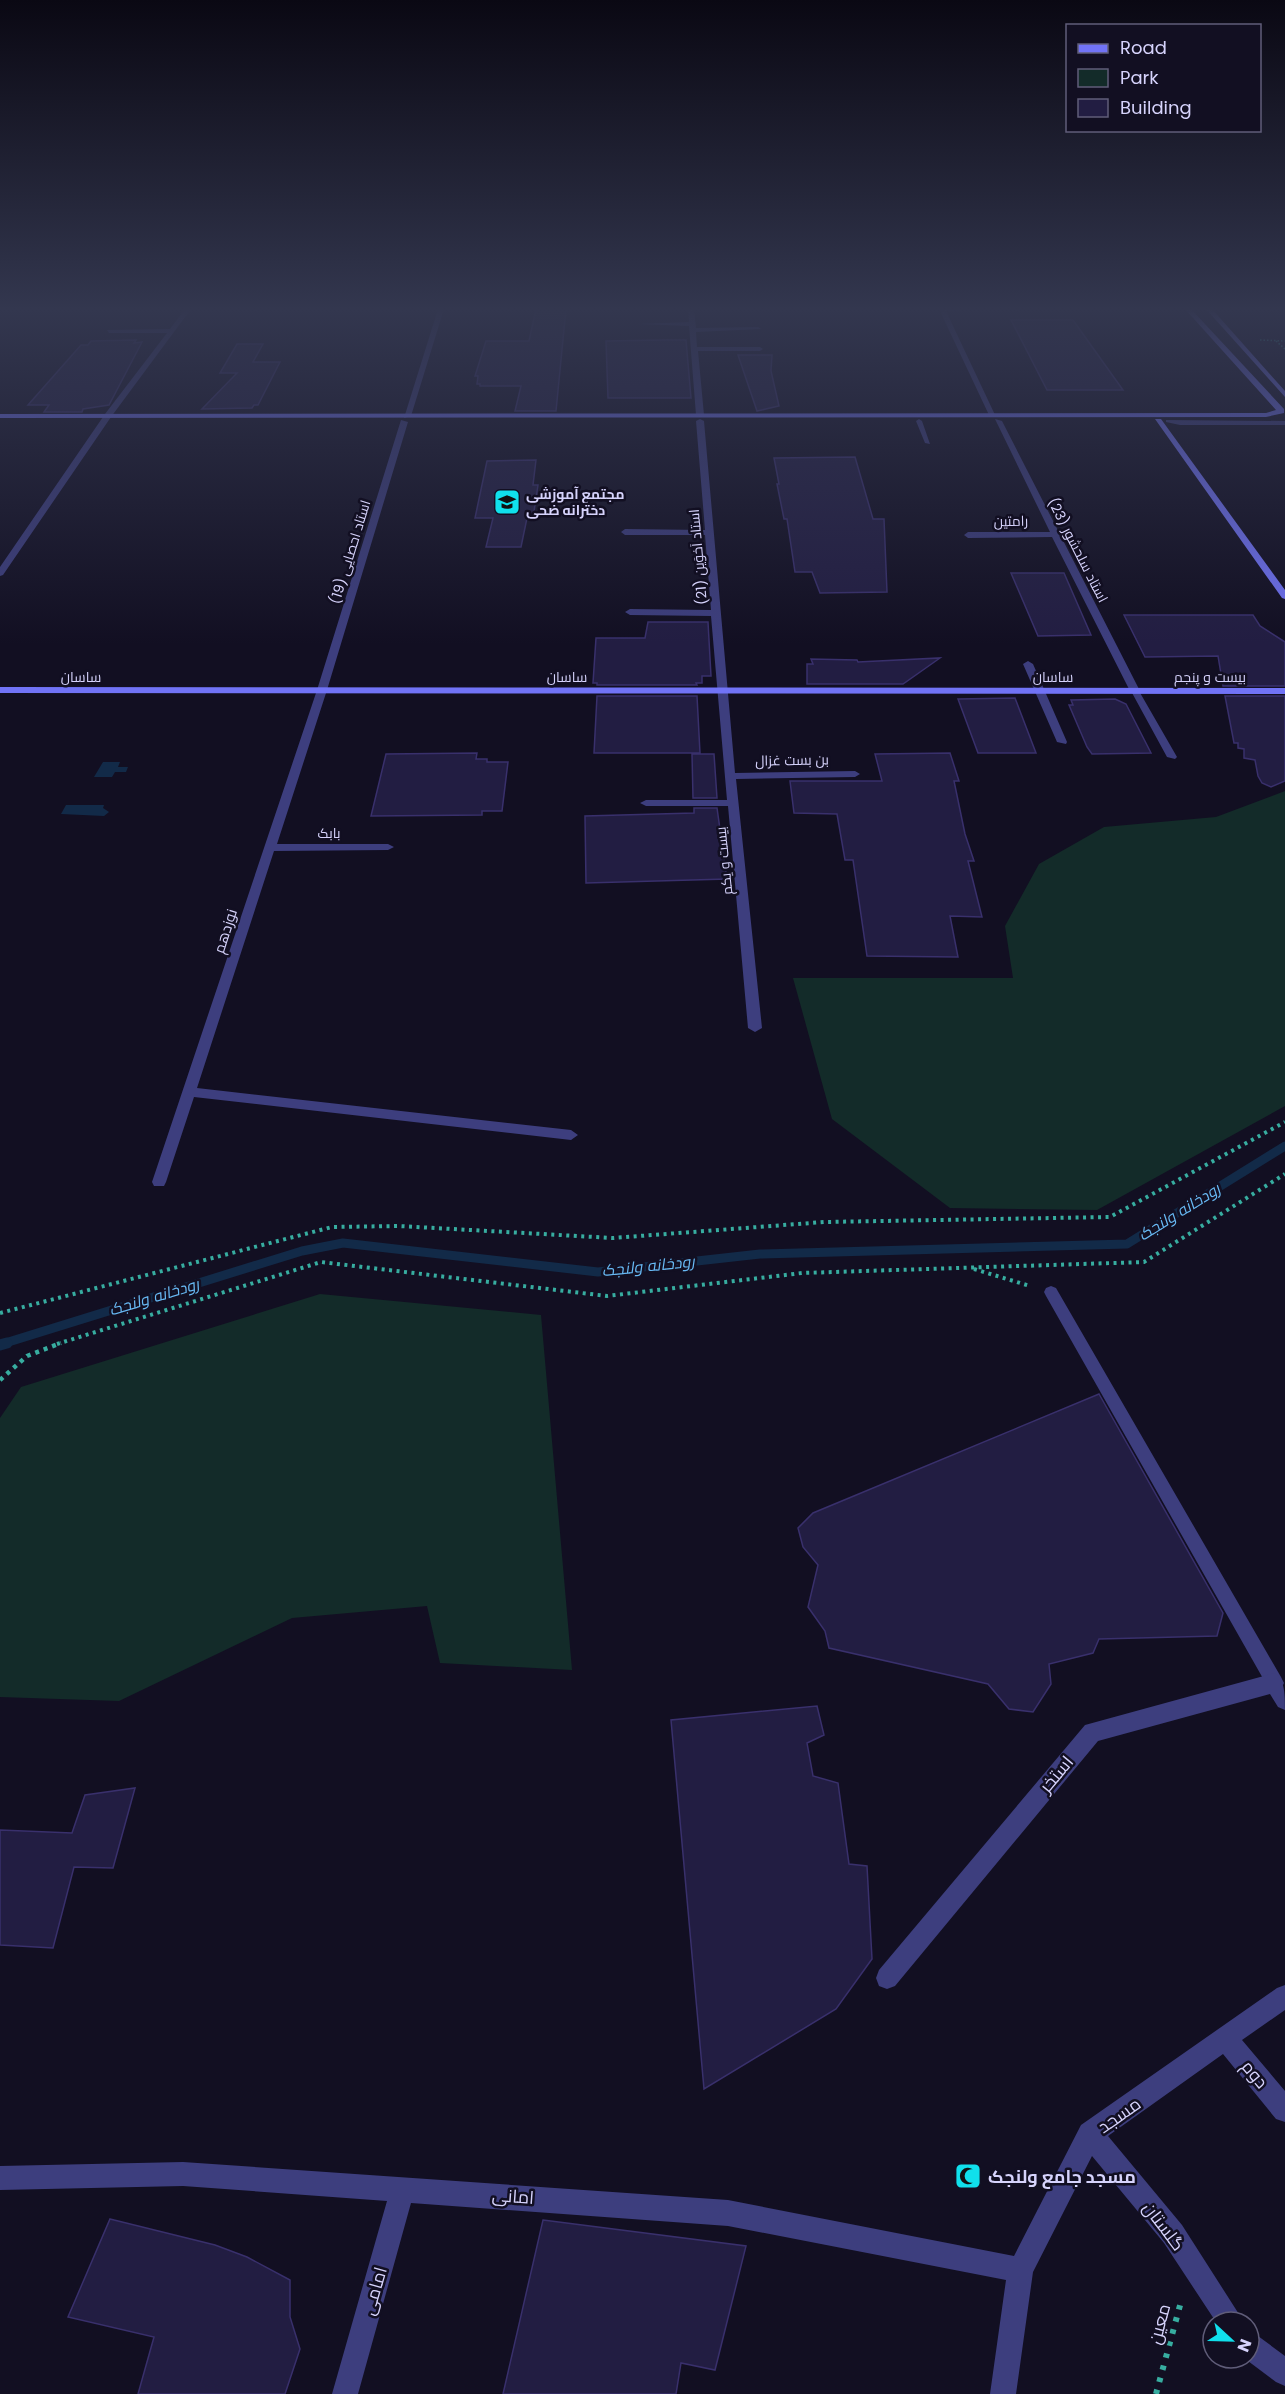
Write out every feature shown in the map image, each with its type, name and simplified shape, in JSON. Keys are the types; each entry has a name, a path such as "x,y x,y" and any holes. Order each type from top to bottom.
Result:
{"main road":[{"path":"0,422 46,421"},
{"path":"899,421 926,421"},
{"path":"1147,421 1285,421"},
{"path":"1163,421 1285,597"},
{"name":"ساسان","path":"0,690 1135,691"},
{"name":"بیست و پنجم","path":"1135,691 1285,691"}],"street":[{"path":"0,573 106,421"},
{"name":"استاد احصایی (19)","path":"322,690 405,421"},
{"name":"استاد اَخوَين (21)","path":"700,421 722,691"},
{"name":"استاد سلحشور (23)","path":"996,421 1135,691"},
{"path":"625,532 710,533"},
{"name":"رامتین","path":"968,534 1055,534"},
{"path":"630,612 716,613"},
{"path":"1028,664 1062,742"},
{"name":"نوزدهم","path":"159,1182 322,690"},
{"name":"بیست و یکم","path":"722,691 755,1028"},
{"name":"بن بست غزال","path":"730,776 855,774"},
{"path":"646,803 733,803"},
{"name":"بابک","path":"270,848 387,847"},
{"path":"189,1092 571,1136"},
{"name":"استخر","path":"887,1978 1092,1732 1280,1691"},
{"name":"مسجد","path":"1003,2394 1020,2270 1090,2134 1285,1996"},
{"name":"دوم","path":"1226,2039 1285,2110"},
{"name":"گلستان","path":"1090,2134 1173,2234 1223,2310"},
{"name":"امانی","path":"0,2178 183,2174 404,2188 728,2213 1020,2270"},
{"name":"امامی","path":"345,2394 404,2188"},
{"path":"1261,2354 1285,2373"}],"lane":[{"path":"919,421 928,443"},
{"path":"1135,691 1172,757"},
{"path":"1051,1292 1280,1691"}],"path":[{"path":"0,1313 332,1227 399,1226 613,1238 824,1222 1110,1217 1285,1122"},
{"path":"0,1380 27,1356 61,1343 321,1262 607,1296 802,1273 1144,1262 1285,1174"},
{"path":"969,1268 1051,1292"},
{"name":"معین","path":"1156,2394 1191,2263"}],"green space":[{"path":"1285,791 1285,1106 1097,1210 950,1208 832,1119 793,978 1013,978 1005,926 1039,864 1104,827 1216,817"},
{"path":"320,1294 541,1315 572,1670 440,1663 427,1606 292,1618 119,1701 0,1697 0,1418 21,1387"}],"water":[{"path":"103,762 120,762 118,767 128,767 126,772 115,772 112,777 94,777"},
{"path":"66,805 104,805 103,808 109,812 104,816 61,814"}],"building":[{"path":"855,457 873,519 884,519 887,592 820,593 812,572 795,572 774,458"},
{"path":"536,460 533,485 538,485 533,518 527,518 521,547 486,547 493,518 475,518 487,461"},
{"path":"1011,573 1064,573 1091,635 1038,636"},
{"path":"1124,615 1253,615 1260,626 1285,642 1285,686 1223,686 1218,656 1145,657"},
{"path":"648,622 708,622 711,676 702,676 702,683 696,683 697,685 597,685 593,683 596,638 645,638"},
{"path":"940,658 903,684 807,684 807,664 813,664 811,659 857,660 858,662"},
{"path":"597,696 697,696 700,753 594,753"},
{"path":"1225,696 1285,696 1285,781 1271,787 1262,783 1255,760 1244,758 1244,749 1238,748 1238,743 1234,743"},
{"path":"1015,698 1036,753 978,753 958,699"},
{"path":"1115,699 1126,704 1151,753 1092,754 1087,747 1069,705 1073,705 1071,700"},
{"path":"477,753 476,759 487,759 487,762 508,762 502,811 482,811 482,815 371,816 386,754"},
{"path":"950,753 959,781 954,781 965,834 974,861 968,861 982,917 950,916 958,957 867,956 853,860 845,860 837,814 794,813 790,781 882,781 875,754"},
{"path":"692,754 714,754 717,798 693,798"},
{"path":"694,808 717,808 727,879 586,883 585,816 694,813"},
{"path":"1099,1394 1223,1613 1217,1636 1099,1639 1093,1653 1049,1664 1051,1684 1033,1712 1009,1709 988,1684 829,1648 825,1631 808,1607 818,1565 803,1547 798,1528 813,1513"},
{"path":"817,1706 824,1735 807,1743 813,1776 838,1783 849,1864 867,1866 872,1959 836,2009 704,2089 671,1720"},
{"path":"135,1788 113,1868 74,1867 53,1948 0,1945 0,1830 72,1833 85,1795"},
{"path":"110,2219 215,2245 247,2257 290,2280 290,2317 300,2349 285,2394 138,2394 154,2337 68,2317"},
{"path":"543,2220 746,2246 715,2370 681,2363 676,2394 503,2394"}],"waterway":[{"name":"رودخانه ولنجک","path":"2,1344 302,1251 343,1243 598,1272 760,1254 1127,1244 1285,1146"},
{"name":"رودخانه ولنجک","path":"0,1345 7,1343"}],"place":[{"name":"مجتمع آموزشی دخترانه ضحی","path":"507,502"},
{"name":"مسجد جامع ولنجک","path":"968,2176"}]}
